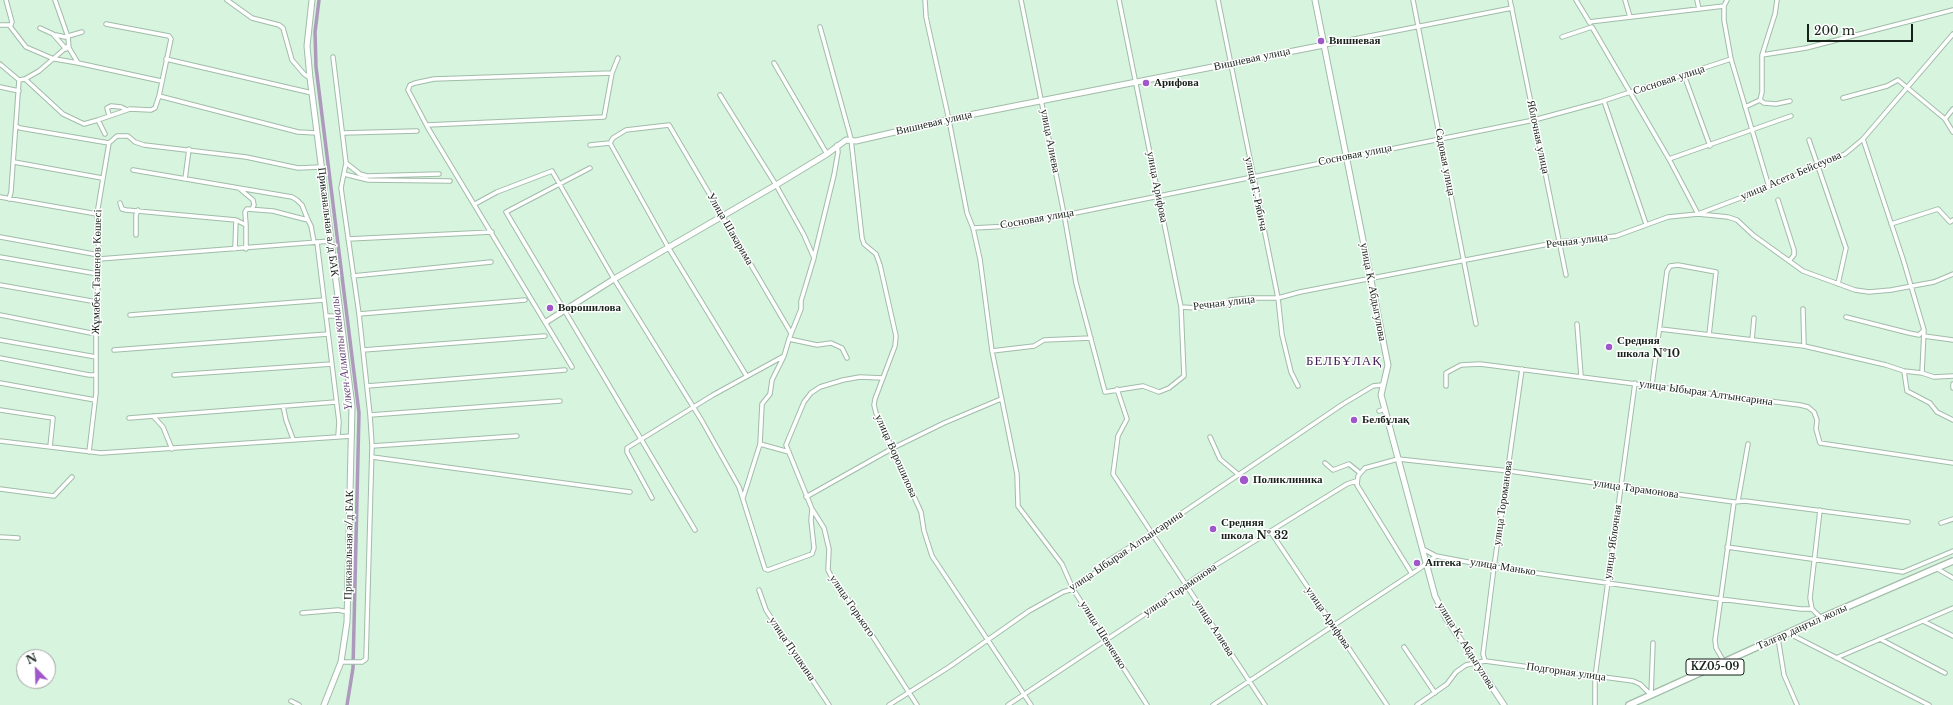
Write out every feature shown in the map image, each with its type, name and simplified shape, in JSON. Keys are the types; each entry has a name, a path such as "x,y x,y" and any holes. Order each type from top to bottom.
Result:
{"main road":[{"name":"Талғар даңғыл жолы","path":"1629,705 1788,633 1953,561"}],"street":[{"path":"6,0 12,22 11,25 9,25"},
{"path":"19,80 39,71 67,47 68,36 55,0"},
{"path":"227,0 252,18 279,25 283,28 292,60 304,74 310,78"},
{"name":"Приканальная а/д БАК","path":"312,0 307,46 310,78 352,406 348,612 341,662 324,705"},
{"name":"улица Шевченко","path":"925,0 926,17 949,120 967,213 973,228 980,259 992,351 1017,474 1018,506 1062,564 1073,589 1148,705"},
{"name":"улица Алиева","path":"1021,0 1064,214 1076,283 1092,338 1105,392 1117,389 1127,419 1118,436 1113,474 1151,534 1265,705"},
{"name":"улица Арифова","path":"1117,389 1143,386 1159,392 1169,388 1184,376 1181,307 1119,0"},
{"name":"улица Г. Рябича","path":"1218,0 1252,176 1278,298 1281,328 1291,372 1298,386"},
{"name":"улица К. Абдыгулова","path":"1315,0 1388,365 1382,385 1381,395 1426,564 1435,596 1446,618 1504,705"},
{"name":"Садовая улица","path":"1413,0 1476,324"},
{"name":"Яблочная улица","path":"1510,0 1566,275"},
{"path":"1576,0 1669,159 1698,214"},
{"path":"1624,0 1630,17"},
{"path":"1697,0 1699,9"},
{"path":"1727,0 1724,6 1724,20 1731,59 1769,187"},
{"path":"1760,100 1762,92 1762,56 1775,14 1776,0"},
{"path":"1589,22 1724,6"},
{"name":"Вишневая улица","path":"546,322 614,279 776,185 827,154 837,145 846,140 851,139 856,141 1042,101 1418,25 1512,8"},
{"path":"1762,56 1806,48 1953,10"},
{"path":"24,79 63,114 84,124 127,110 151,110 155,108 171,39 169,36 106,24"},
{"path":"0,25 9,25"},
{"path":"9,25 26,47 54,59 161,81"},
{"name":"улица Ворошилова","path":"820,27 851,139 862,238 864,244 876,254 880,265 896,336 895,346 874,405 876,413 921,512 924,531 932,556 1031,705"},
{"path":"1562,37 1592,27"},
{"path":"40,28 53,34 68,36 82,32"},
{"path":"53,34 67,47 78,63"},
{"name":"улица Асета Бейсеуова","path":"1698,214 1769,187 1846,154 1863,139 1953,34"},
{"path":"333,58 346,163 341,188 359,314 372,446 366,659 362,662 341,662"},
{"path":"427,125 604,117 612,73 618,58"},
{"path":"166,59 312,94"},
{"name":"Сосновая улица","path":"973,228 1011,226 1064,214 1534,120 1630,93 1731,59"},
{"path":"774,63 827,154"},
{"path":"0,64 19,80 14,162 9,199"},
{"path":"572,367 427,125 408,90 410,85 415,82 434,79 612,73"},
{"path":"1684,75 1710,146"},
{"path":"1843,98 1887,86 1898,80 1945,119 1953,132"},
{"path":"0,87 19,91"},
{"path":"720,95 776,185 804,235 814,258"},
{"path":"159,96 298,132 317,133"},
{"path":"1760,100 1764,103 1776,104 1790,101"},
{"path":"1745,107 1760,100"},
{"path":"1604,101 1646,224"},
{"path":"109,116 107,108 111,106 121,106 127,110"},
{"path":"1945,119 1953,109"},
{"path":"1669,159 1753,131 1791,116"},
{"path":"98,120 105,134"},
{"name":"Улица Шакарима","path":"610,144 613,138 626,130 669,125 723,215 790,333"},
{"path":"16,126 20,128 109,143 117,136 128,136 135,142 144,145 189,149 246,157 298,168 321,167"},
{"path":"343,133 417,131"},
{"path":"1863,139 1924,330 1922,373"},
{"path":"1809,140 1846,248 1838,284"},
{"name":"Жұмабек Тәшенов Көшесі","path":"89,452 95,400 96,375 99,257 97,214 109,143"},
{"path":"590,145 610,144 668,247 746,376"},
{"path":"743,499 760,444 762,404 770,394 772,380 784,356 790,333 801,309 801,301 814,258 834,175 838,152 837,145"},
{"path":"185,179 189,149"},
{"path":"14,162 102,178"},
{"path":"346,163 360,174 367,176 439,174"},
{"path":"590,168 506,212 695,530"},
{"path":"133,170 292,197 298,200 302,205 316,242 339,422 338,436"},
{"path":"475,204 497,192 552,171 558,184 614,279 693,408 739,487 765,569 768,570 812,554 814,548 811,520 812,509"},
{"path":"344,174 368,180 450,181"},
{"path":"239,188 253,200 254,205 252,209"},
{"path":"0,197 97,214"},
{"path":"1778,200 1794,250 1794,255 1789,261"},
{"path":"120,203 122,209 236,220 246,225"},
{"path":"246,249 247,209 273,211 308,220"},
{"path":"1891,224 1938,209 1950,222 1953,220"},
{"path":"136,235 136,215 138,210"},
{"name":"Речная улица","path":"1181,307 1197,308 1225,305 1230,300 1251,298 1278,298 1300,292 1560,242 1616,236 1668,217 1698,214 1728,217 1737,220 1753,235 1803,271 1855,290 1869,292 1910,287 1934,282 1953,274"},
{"path":"235,249 236,220"},
{"path":"348,239 492,232"},
{"path":"0,237 99,257 246,249 331,241"},
{"path":"0,256 98,274"},
{"path":"353,276 491,262"},
{"path":"1652,385 1667,271 1670,266 1678,265 1716,272 1709,335"},
{"path":"0,285 97,302"},
{"path":"130,315 324,300"},
{"path":"359,314 525,300"},
{"path":"1803,309 1804,346"},
{"path":"0,315 96,334"},
{"path":"326,316 340,316"},
{"path":"1846,317 1919,335 1924,330"},
{"path":"1752,340 1754,318"},
{"path":"1577,324 1581,376"},
{"path":"1660,329 1804,346 1886,365 1904,371 1922,373 1934,377 1953,376"},
{"path":"114,350 328,334"},
{"path":"362,350 545,336"},
{"path":"1924,336 1953,340"},
{"path":"992,351 1034,346 1044,340 1092,338"},
{"path":"0,340 96,358"},
{"path":"789,340 817,345 831,342 842,348 847,358"},
{"path":"652,498 627,452 627,448 746,376 784,356"},
{"path":"0,358 96,375"},
{"path":"174,375 332,364"},
{"name":"улица Ыбырая Алтынсарина","path":"1446,386 1446,373 1461,365 1480,364 1652,385 1808,407 1816,416 1816,428 1820,443 1953,463"},
{"name":"улица Тороманова","path":"1485,661 1483,654 1494,567 1522,369"},
{"path":"367,386 565,370"},
{"path":"1904,371 1907,390 1930,403 1937,412 1953,420"},
{"name":"улица Горького","path":"883,378 860,377 843,380 820,387 811,392 804,402 786,445 806,497 824,528 827,537 828,570 831,576 855,609 917,705"},
{"path":"0,383 95,400"},
{"name":"улица Яблочная","path":"1595,705 1595,677 1635,383"},
{"name":"улица Ыбырая Алтынсарина","path":"889,705 950,667 987,639 1040,605 1073,589 1095,573 1106,562 1151,534 1343,404 1373,386 1382,385"},
{"path":"806,497 893,448 944,423 1001,399"},
{"path":"370,415 560,401"},
{"path":"129,418 336,402"},
{"path":"283,406 293,439"},
{"path":"1379,411 1385,409"},
{"path":"0,410 53,418 50,447"},
{"path":"153,416 164,427 172,449"},
{"path":"0,441 89,452 118,453 293,439 352,436"},
{"path":"372,446 517,436"},
{"path":"1210,437 1220,460 1239,475"},
{"path":"760,444 789,452"},
{"path":"1724,662 1715,645 1720,599 1727,546 1748,444"},
{"path":"372,457 630,492"},
{"name":"улица Тарамонова","path":"1360,473 1365,468 1398,459 1508,471 1621,487 1820,510 1908,522"},
{"path":"1325,463 1333,470 1349,464 1360,473 1356,482 1361,492 1412,574"},
{"path":"0,489 54,496 72,477"},
{"name":"улица Торамонова","path":"1008,705 1186,585 1270,531 1347,484 1356,482"},
{"path":"1820,510 1810,591 1812,609 1822,618"},
{"path":"1941,523 1953,519"},
{"name":"улица Арифова","path":"1270,531 1387,705"},
{"path":"0,537 18,538"},
{"path":"1727,546 1903,572 1953,551"},
{"name":"улица Манько","path":"1422,549 1436,556 1494,567 1720,599 1812,609"},
{"path":"1213,705 1412,574 1436,556"},
{"path":"1935,568 1953,578"},
{"name":"улица Пушкина","path":"759,590 766,610 829,705"},
{"path":"1836,658 1953,608"},
{"path":"302,613 338,610 348,612"},
{"path":"1923,621 1953,636"},
{"path":"1788,633 1929,705"},
{"path":"1778,638 1784,675 1790,693 1797,705"},
{"path":"1880,639 1945,673"},
{"path":"1651,696 1653,643"},
{"path":"1404,647 1435,693"},
{"name":"Подгорная улица","path":"1417,705 1447,684 1456,672 1466,665 1485,661 1637,682 1651,696"},
{"path":"291,701 299,705"}],"waterway":[{"name":"Үлкен Алматы каналы","path":"319,0 315,32 316,67 359,413 353,668 347,705"}],"place":[{"name":"Вишневая","path":"1321,41"},
{"name":"Арифова","path":"1146,83"},
{"name":"Ворошилова","path":"550,308"},
{"name":"Средняя школа №10","path":"1609,347"},
{"name":"Белбұлақ","path":"1354,420"},
{"name":"Поликлиника","path":"1244,480"},
{"name":"Средняя школа № 32","path":"1213,529"},
{"name":"Аптека","path":"1417,563"}],"district":[{"name":"БЕЛБҰЛАҚ","path":"1344,361"}]}
